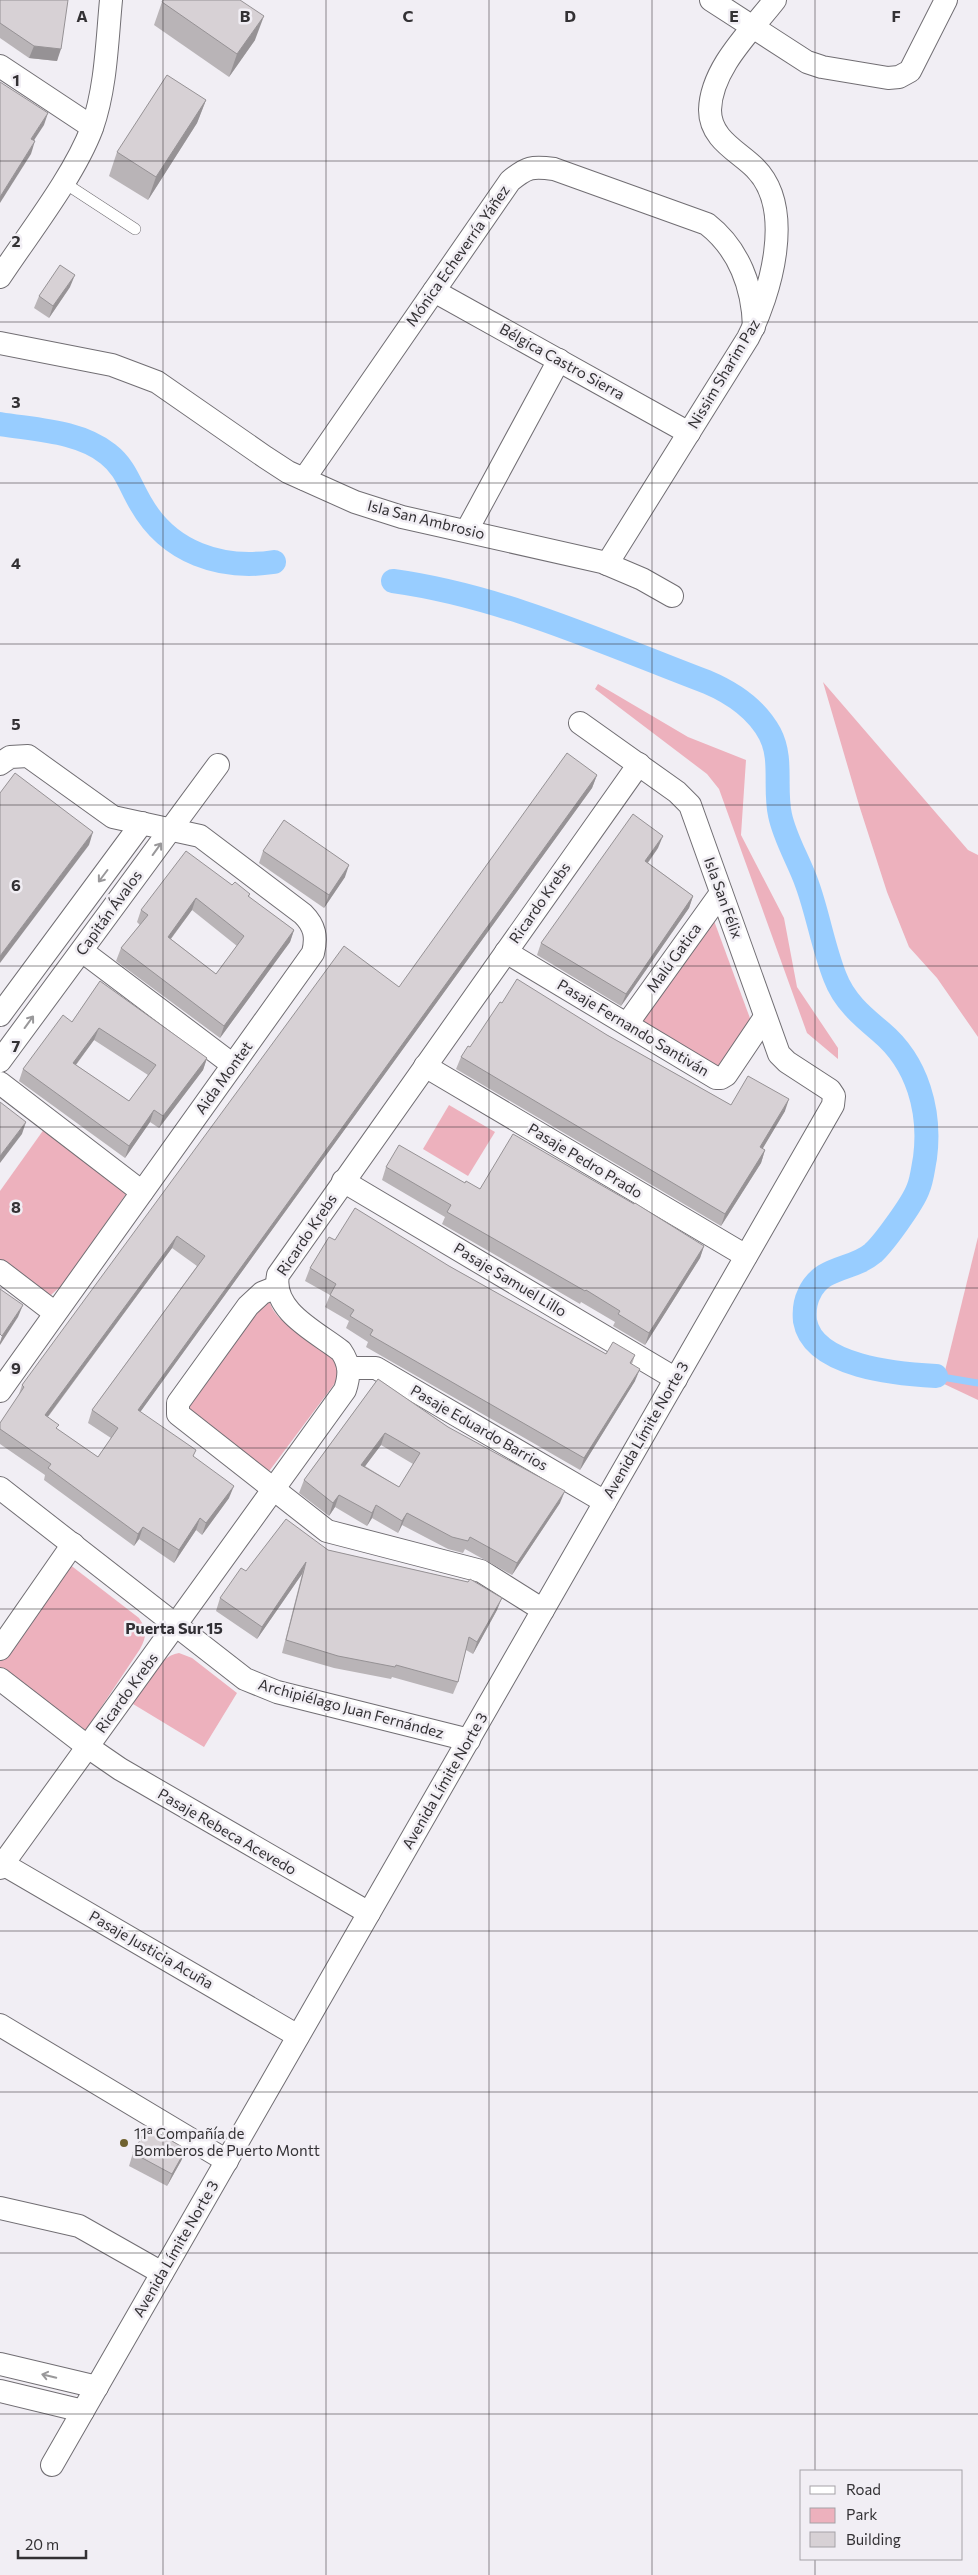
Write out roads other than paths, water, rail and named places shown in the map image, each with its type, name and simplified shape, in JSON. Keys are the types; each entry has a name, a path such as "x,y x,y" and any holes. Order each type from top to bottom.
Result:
{"street":[{"path":"0,277 63,182 81,152 92,127 102,83 112,0"},
{"path":"711,0 807,62 859,75 888,78 899,77 910,71 918,59 946,0"},
{"name":"Nissim Sharim Paz","path":"607,564 754,327 766,295 774,258 777,224 773,202 766,185 755,168 722,141 710,112 712,94 722,70 775,0"},
{"path":"0,66 92,127"},
{"name":"Mónica Echeverría Yáñez","path":"304,479 510,181 524,170 536,166 554,168 707,224 726,241 744,273 751,296 754,327"},
{"name":"Bélgica Castro Sierra","path":"434,291 689,433"},
{"name":"Isla San Ambrosio","path":"0,343 112,365 157,382 265,457 304,479 374,508 402,517 467,530 607,564 642,579 672,596"},
{"path":"467,530 558,360"},
{"name":"Isla San Félix","path":"580,722 678,792 690,806 765,1017 783,1059 830,1090 834,1096"},
{"name":"Aida Montet","path":"0,764 10,757 28,756 113,817 200,836 303,914 314,928 315,944 313,953 0,1391"},
{"name":"Ricardo Krebs","path":"3,1860 88,1747 345,1390 349,1368 341,1351 286,1308 277,1287 281,1269 639,764"},
{"name":"Capitán Ávalos","path":"0,1061 218,765"},
{"name":"Capitán Ávalos","path":"0,1015 142,823"},
{"name":"Malú Gatica","path":"627,1024 721,893"},
{"path":"82,951 233,1065"},
{"name":"Pasaje Fernando Santiván","path":"506,952 683,1059 721,1078 726,1075 765,1017"},
{"name":"Pasaje Pedro Prado","path":"425,1066 746,1256"},
{"path":"0,1083 142,1192"},
{"name":"Avenida Límite Norte 3","path":"52,2465 833,1106 834,1096"},
{"name":"Pasaje Samuel Lillo","path":"343,1181 676,1379"},
{"path":"0,1270 55,1313"},
{"path":"277,1287 262,1294 248,1306 178,1403 176,1410 273,1490 327,1531 481,1571 543,1610"},
{"name":"Pasaje Eduardo Barrios","path":"349,1368 376,1368 605,1502"},
{"name":"Archipiélago Juan Fernández","path":"0,1488 232,1670 261,1686 469,1740"},
{"path":"0,1649 73,1544"},
{"name":"Pasaje Rebeca Acevedo","path":"0,1679 88,1747 156,1791 369,1913"},
{"name":"Pasaje Justicia Acuña","path":"3,1860 298,2036"},
{"path":"0,2025 226,2161"},
{"path":"0,2208 80,2226 162,2273"},
{"path":"0,2364 97,2388"},
{"path":"0,2391 83,2411"}],"lane":[{"path":"63,182 135,229"}],"waterway":[{"path":"0,424 71,436 97,446 119,465 153,521 166,535 181,546 216,560 254,564 274,562"},
{"path":"393,581 434,588 474,598 552,622 717,686 735,696 758,716 774,744 777,763 778,805 782,824 807,884 835,977 843,993 854,1008 894,1044 904,1058 913,1073 919,1089 926,1123 925,1158 922,1174 918,1189 910,1204 891,1232 873,1253 865,1259 829,1273 815,1285 807,1300 805,1321 811,1336 824,1349 840,1358 880,1370 936,1376"},
{"path":"936,1376 978,1383"}],"place":[{"name":"11ª Compañía de Bomberos de Puerto Montt","path":"124,2143"}],"district":[{"name":"Puerta Sur 15","path":"174,1628"}]}
